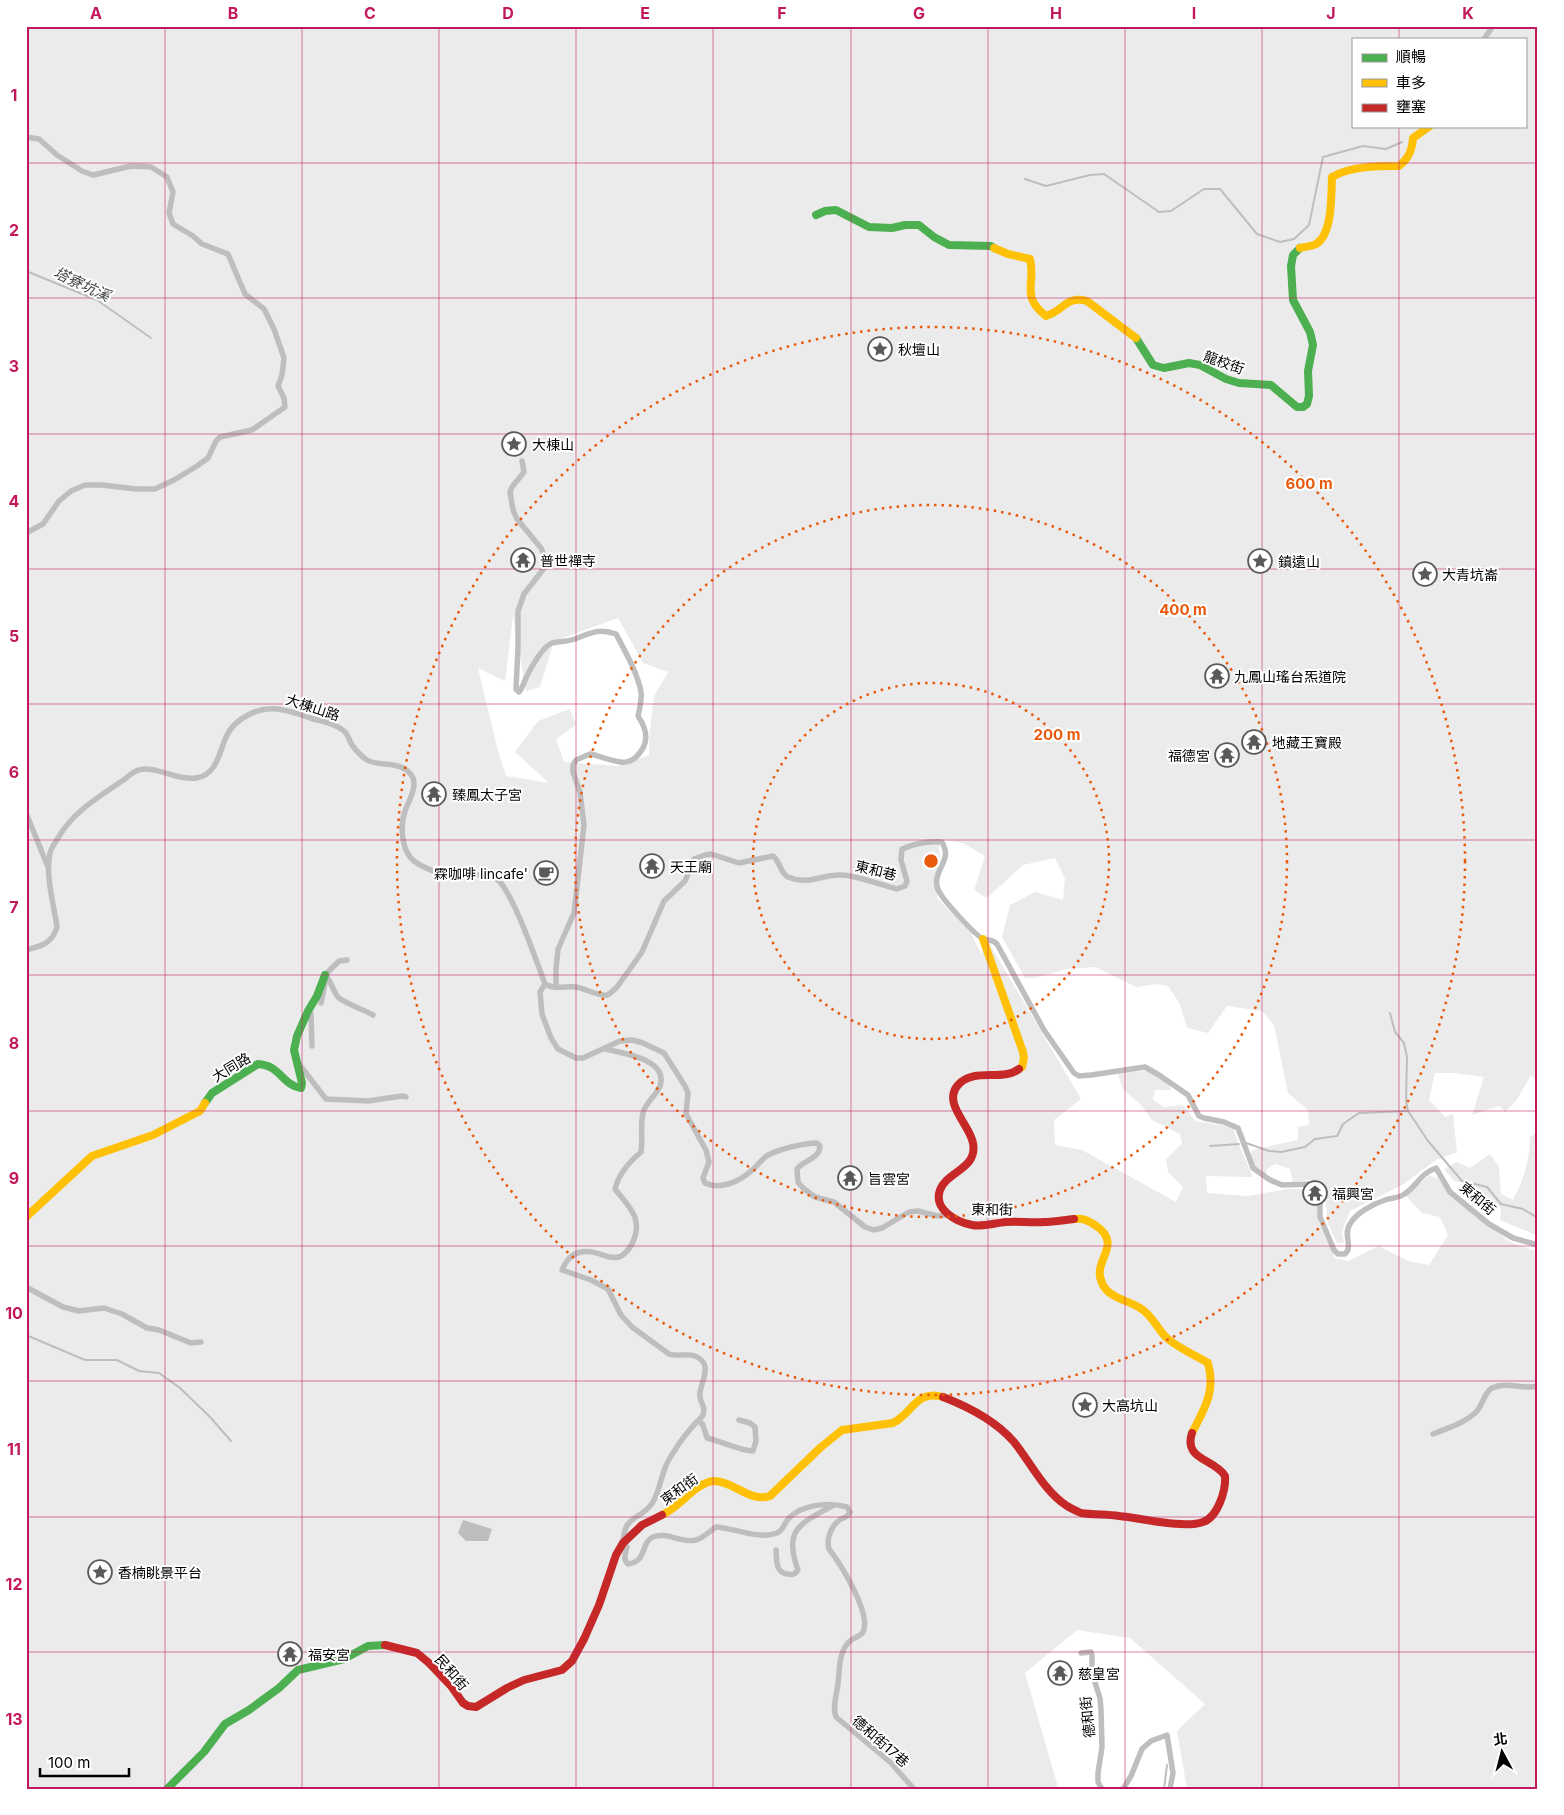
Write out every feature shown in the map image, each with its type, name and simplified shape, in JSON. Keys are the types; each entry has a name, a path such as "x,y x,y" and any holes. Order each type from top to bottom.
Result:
{"street":[{"path":"1485,38 1493,26"},
{"name":"龍校街","path":"816,215 825,211 836,210 870,227 892,228 905,225 919,225 934,237 949,245 991,246 1008,254 1030,259 1032,266 1028,291 1037,310 1046,316 1057,311 1071,299 1079,298 1087,301 1137,338 1153,365 1164,368 1189,364 1200,365 1226,379 1239,383 1271,385 1293,404 1303,407 1307,404 1309,396 1308,371 1313,345 1310,332 1293,300 1291,266 1293,255 1300,248 1316,244 1324,236 1329,221 1332,177 1335,174 1378,166 1398,166 1406,160 1412,149 1413,138 1427,128"},
{"path":"26,137 39,139 57,155 82,171 93,175 131,166 152,167 167,177 173,192 169,213 173,224 194,236 202,244 228,254 245,294 264,309 274,329 284,358 282,375 278,386 284,398 285,407 252,430 220,437 208,458 174,480 155,489 126,488 102,484 85,485 71,491 59,501 43,524 26,533"},
{"path":"522,461 524,472 512,486 510,496 517,519 541,548 546,560 545,567 524,594 518,611 516,690 520,692 522,690 525,679 534,664 547,646 552,643 570,641 596,631 616,634 632,667 641,692 638,716 644,725 646,734 646,744 632,761 621,762 590,754 576,760 573,765 573,772 580,792 584,826 574,913 558,949 556,987 549,987 544,984 540,992 542,1014 551,1038 558,1049 576,1058 584,1058 620,1041 632,1040 643,1042 664,1053 688,1093 686,1114 706,1150 709,1162 703,1178 705,1182 712,1186 724,1185 741,1179 768,1155 808,1143 817,1143 820,1146 818,1154 801,1164 797,1169 798,1182 815,1196 834,1202 866,1227 874,1230 882,1228 910,1212 918,1211 937,1216 948,1214"},
{"name":"大棟山路","path":"26,950 42,946 54,936 57,927 49,871 50,852 64,827 89,803 139,770 160,772 181,778 196,778 204,775 212,770 226,738 236,722 254,713 279,709 337,726 346,732 352,745 365,759 402,767 410,774 414,781 415,790 403,819 406,854 414,862 442,874 458,877 479,874 497,879 508,895 524,929 544,984"},
{"path":"26,813 49,871"},
{"name":"東和巷","path":"556,987 576,987 607,995 617,988 642,952 664,901 685,881 694,859 705,854 711,854 739,864 772,856 776,858 784,875 790,878 812,881 843,874 897,890 905,886 907,881 901,860 902,848 916,843 942,842 947,850 936,881 939,892 957,914 983,939"},
{"path":"948,1214 938,1203 940,1187 974,1157 974,1144 954,1104 954,1094 958,1085 976,1076 1020,1070 1024,1058 983,939"},
{"name":"東和街","path":"983,939 992,940 997,944 1044,1030 1074,1073 1079,1076 1091,1075 1145,1067 1182,1090 1194,1104 1199,1116 1224,1122 1238,1128 1253,1168 1270,1180 1282,1185 1312,1184 1317,1188 1320,1194 1320,1216 1334,1250 1338,1254 1345,1254 1348,1250 1348,1228 1350,1223 1360,1214 1378,1203 1402,1195 1412,1188 1426,1171 1436,1168 1450,1192 1489,1224 1512,1238 1538,1244"},
{"path":"324,975 339,961 347,960"},
{"path":"321,1002 326,979 324,975"},
{"path":"324,975 331,982 337,997 373,1015"},
{"name":"大同路","path":"26,1217 92,1156 153,1135 200,1111 212,1093 258,1064 265,1063 274,1068 296,1088 301,1088 302,1083 294,1050 297,1036 317,996 324,975"},
{"path":"308,1011 310,1014 312,1046"},
{"path":"605,1049 643,1058 656,1066 660,1077 660,1086 643,1113 641,1152 624,1169 618,1179 616,1189 631,1210 638,1224 637,1234 629,1250 620,1257 610,1258 598,1253 583,1252 574,1254 566,1260 562,1270 608,1289 621,1315 632,1327 669,1354 674,1356 695,1356 706,1368 706,1377 701,1388 700,1397 705,1407 703,1415 675,1449 663,1472 655,1498 650,1507 631,1520 623,1532 623,1543 627,1546 624,1557 625,1561 628,1564 638,1561 644,1554 646,1544 655,1536 661,1535 691,1541 699,1539 716,1527 756,1534 776,1534 782,1530 788,1518 796,1512 808,1507 834,1505"},
{"path":"296,1058 304,1072 326,1099 368,1100 406,1097"},
{"name":"東和街","path":"623,1543 642,1525 670,1512 704,1484 720,1481 754,1496 764,1498 770,1496 817,1450 840,1431 852,1427 888,1424 898,1420 914,1403 929,1395 944,1397 968,1408 1005,1432 1062,1504 1077,1512 1170,1522 1196,1523 1204,1522 1208,1519 1215,1510 1227,1486 1225,1476 1220,1468 1200,1458 1192,1450 1190,1440 1207,1405 1211,1377 1208,1363 1168,1339 1151,1316 1142,1308 1109,1293 1102,1285 1099,1268 1108,1248 1108,1238 1105,1232 1084,1218 1050,1222 1004,1222 971,1225 948,1214"},
{"path":"26,1286 63,1307 79,1311 104,1308 122,1314 147,1328 160,1330 191,1343 201,1342"},
{"path":"1433,1434 1466,1420 1484,1403 1485,1395 1491,1388 1510,1385 1520,1385 1526,1388 1538,1386"},
{"path":"698,1421 703,1425 707,1438 725,1442 747,1451 753,1450 756,1441 755,1427 750,1423 739,1420"},
{"path":"776,1550 779,1570 782,1573 792,1575 796,1573 798,1570 793,1554 794,1534 805,1520 834,1505"},
{"name":"德和街17巷","path":"834,1505 848,1507 850,1512 847,1517 836,1524 829,1535 827,1543 858,1598 864,1625 863,1631 858,1636 852,1638 842,1652 834,1710 836,1717 890,1762 914,1789"},
{"name":"民和街","path":"167,1789 204,1752 225,1724 249,1710 279,1688 298,1670 344,1659 368,1646 385,1645 416,1653 429,1663 451,1686 463,1703 476,1707 524,1680 562,1670 572,1661 584,1639 599,1605 616,1555 623,1543"},
{"name":"德和街","path":"1081,1653 1090,1652 1092,1655 1092,1674 1100,1698 1102,1747 1098,1782 1102,1789"},
{"path":"1123,1789 1142,1749 1151,1741 1167,1735 1173,1772 1170,1789"}],"shaded area":[{"path":"26,26 1538,26 1538,1083 1531,1075 1516,1101 1505,1112 1499,1106 1472,1115 1484,1077 1435,1073 1429,1100 1445,1117 1453,1114 1457,1152 1436,1160 1404,1184 1350,1211 1342,1232 1344,1243 1337,1243 1328,1224 1325,1197 1321,1184 1310,1180 1293,1182 1290,1169 1275,1164 1266,1170 1267,1175 1260,1176 1250,1159 1252,1150 1298,1140 1298,1127 1309,1125 1308,1110 1288,1093 1274,1025 1262,1011 1227,1006 1208,1033 1187,1028 1180,1004 1168,986 1157,984 1136,987 1095,967 1067,969 1035,978 1025,978 1002,937 1010,905 1035,892 1063,900 1065,879 1055,858 1023,865 987,898 974,890 985,856 963,843 942,839 939,848 941,864 937,898 971,933 981,954 989,943 1081,1099 1054,1120 1055,1145 1082,1150 1176,1202 1183,1187 1168,1172 1166,1159 1182,1144 1180,1134 1152,1120 1141,1105 1123,1089 1117,1072 1147,1071 1170,1084 1171,1090 1155,1090 1153,1100 1164,1107 1183,1105 1195,1121 1233,1127 1253,1177 1206,1176 1207,1193 1247,1196 1288,1189 1313,1189 1319,1201 1318,1221 1335,1258 1348,1261 1379,1246 1408,1261 1429,1265 1448,1235 1440,1217 1422,1213 1406,1196 1429,1175 1439,1179 1456,1200 1510,1242 1538,1252 1538,1789 1187,1789 1177,1731 1205,1704 1130,1638 1077,1630 1025,1673 1058,1787 1063,1789 26,1789","holes":["513,616 526,691 540,687 554,641 618,618 643,663 668,672 654,696 649,755 618,766 564,762 556,739 576,725 570,709 538,721 515,752 549,783 506,776 478,668 505,681"]},
{"path":"1538,1132 1538,1236 1500,1220 1501,1209 1496,1203 1465,1183 1454,1181 1444,1169 1457,1162 1470,1168 1490,1154 1499,1167 1501,1194 1513,1200 1526,1169 1530,1137"},
{"path":"463,1520 492,1529 488,1541 466,1541 458,1533"}],"waterway":[{"path":"1025,179 1046,186 1090,175 1104,174 1159,212 1171,211 1204,189 1220,189 1257,234 1280,242 1294,239 1309,225 1323,157 1363,146 1386,149 1402,142"},
{"name":"塔寮坑溪","path":"26,271 97,300 151,338"},
{"path":"1390,1013 1395,1032 1404,1043 1407,1057 1406,1101 1408,1111 1428,1141 1462,1181 1487,1187 1501,1204 1523,1209 1538,1218"},
{"path":"1246,1143 1269,1151 1281,1152 1305,1147 1315,1139 1337,1136 1343,1124 1359,1113 1408,1111"},
{"path":"1210,1146 1239,1144"},
{"path":"26,1335 85,1360 117,1360 139,1371 159,1373 180,1388 210,1417 231,1441"},
{"path":"1164,1789 1167,1765"}],"traffic: fast":[{"path":"816,215 825,211 836,210 869,227 892,228 905,225 919,225 934,237 949,245 991,246 994,248"},
{"path":"1136,338 1153,365 1164,368 1189,363 1200,365 1226,379 1239,383 1271,385 1297,407 1303,407 1307,404 1309,396 1308,371 1313,345 1310,332 1293,300 1291,266 1293,255 1300,248"},
{"path":"205,1103 212,1093 258,1064 271,1068 289,1083 301,1088 302,1083 294,1050 297,1036 325,975"},
{"path":"167,1789 204,1752 225,1724 249,1710 279,1688 298,1670 344,1659 368,1646 385,1645"}],"traffic: slow":[{"path":"1300,248 1316,244 1326,232 1330,213 1332,177 1339,173 1356,169 1399,166 1409,154 1413,138 1427,128"},
{"path":"994,248 1008,254 1030,259 1031,296 1038,309 1046,316 1075,300 1087,301 1136,338"},
{"path":"983,939 1023,1052 1022,1067 1019,1069"},
{"path":"26,1217 92,1156 153,1135 200,1111 205,1103"},
{"path":"1074,1219 1082,1219 1092,1223 1103,1232 1107,1239 1106,1253 1100,1267 1100,1275 1105,1288 1113,1295 1144,1311 1168,1339 1208,1363 1211,1383 1210,1392 1192,1433"},
{"path":"662,1515 707,1482 714,1481 728,1484 756,1497 770,1496 820,1448 842,1430 893,1423 900,1419 921,1399 934,1395 943,1397"}],"traffic: jam":[{"path":"1019,1069 1012,1073 972,1077 958,1085 953,1099 958,1114 971,1136 973,1152 967,1164 949,1178 940,1190 940,1203 947,1214 959,1221 972,1225 1074,1219"},
{"path":"943,1397 972,1410 1007,1434 1051,1493 1067,1506 1081,1513 1185,1524 1195,1524 1208,1519 1213,1515 1220,1502 1225,1476 1192,1449 1190,1442 1192,1433"},
{"path":"385,1645 417,1653 429,1663 451,1686 463,1703 468,1706 476,1707 524,1680 562,1670 572,1661 584,1639 599,1605 616,1555 623,1543 642,1525 662,1515"}],"place":[{"name":"秋壇山","path":"880,349"},
{"name":"大棟山","path":"514,444"},
{"name":"普世禪寺","path":"523,560"},
{"name":"鎮遠山","path":"1260,561"},
{"name":"大青坑崙","path":"1425,574"},
{"name":"九鳳山瑤台炁道院","path":"1217,676"},
{"name":"地藏王寶殿","path":"1254,742"},
{"name":"福德宮","path":"1227,755"},
{"name":"臻鳳太子宮","path":"434,794"},
{"name":"天王廟","path":"652,866"},
{"name":"霖咖啡 lincafe'","path":"546,873"},
{"name":"旨雲宮","path":"850,1178"},
{"name":"福興宮","path":"1315,1193"},
{"name":"大高坑山","path":"1085,1405"},
{"name":"香楠眺景平台","path":"100,1572"},
{"name":"福安宮","path":"290,1654"},
{"name":"慈皇宮","path":"1060,1673"}]}
